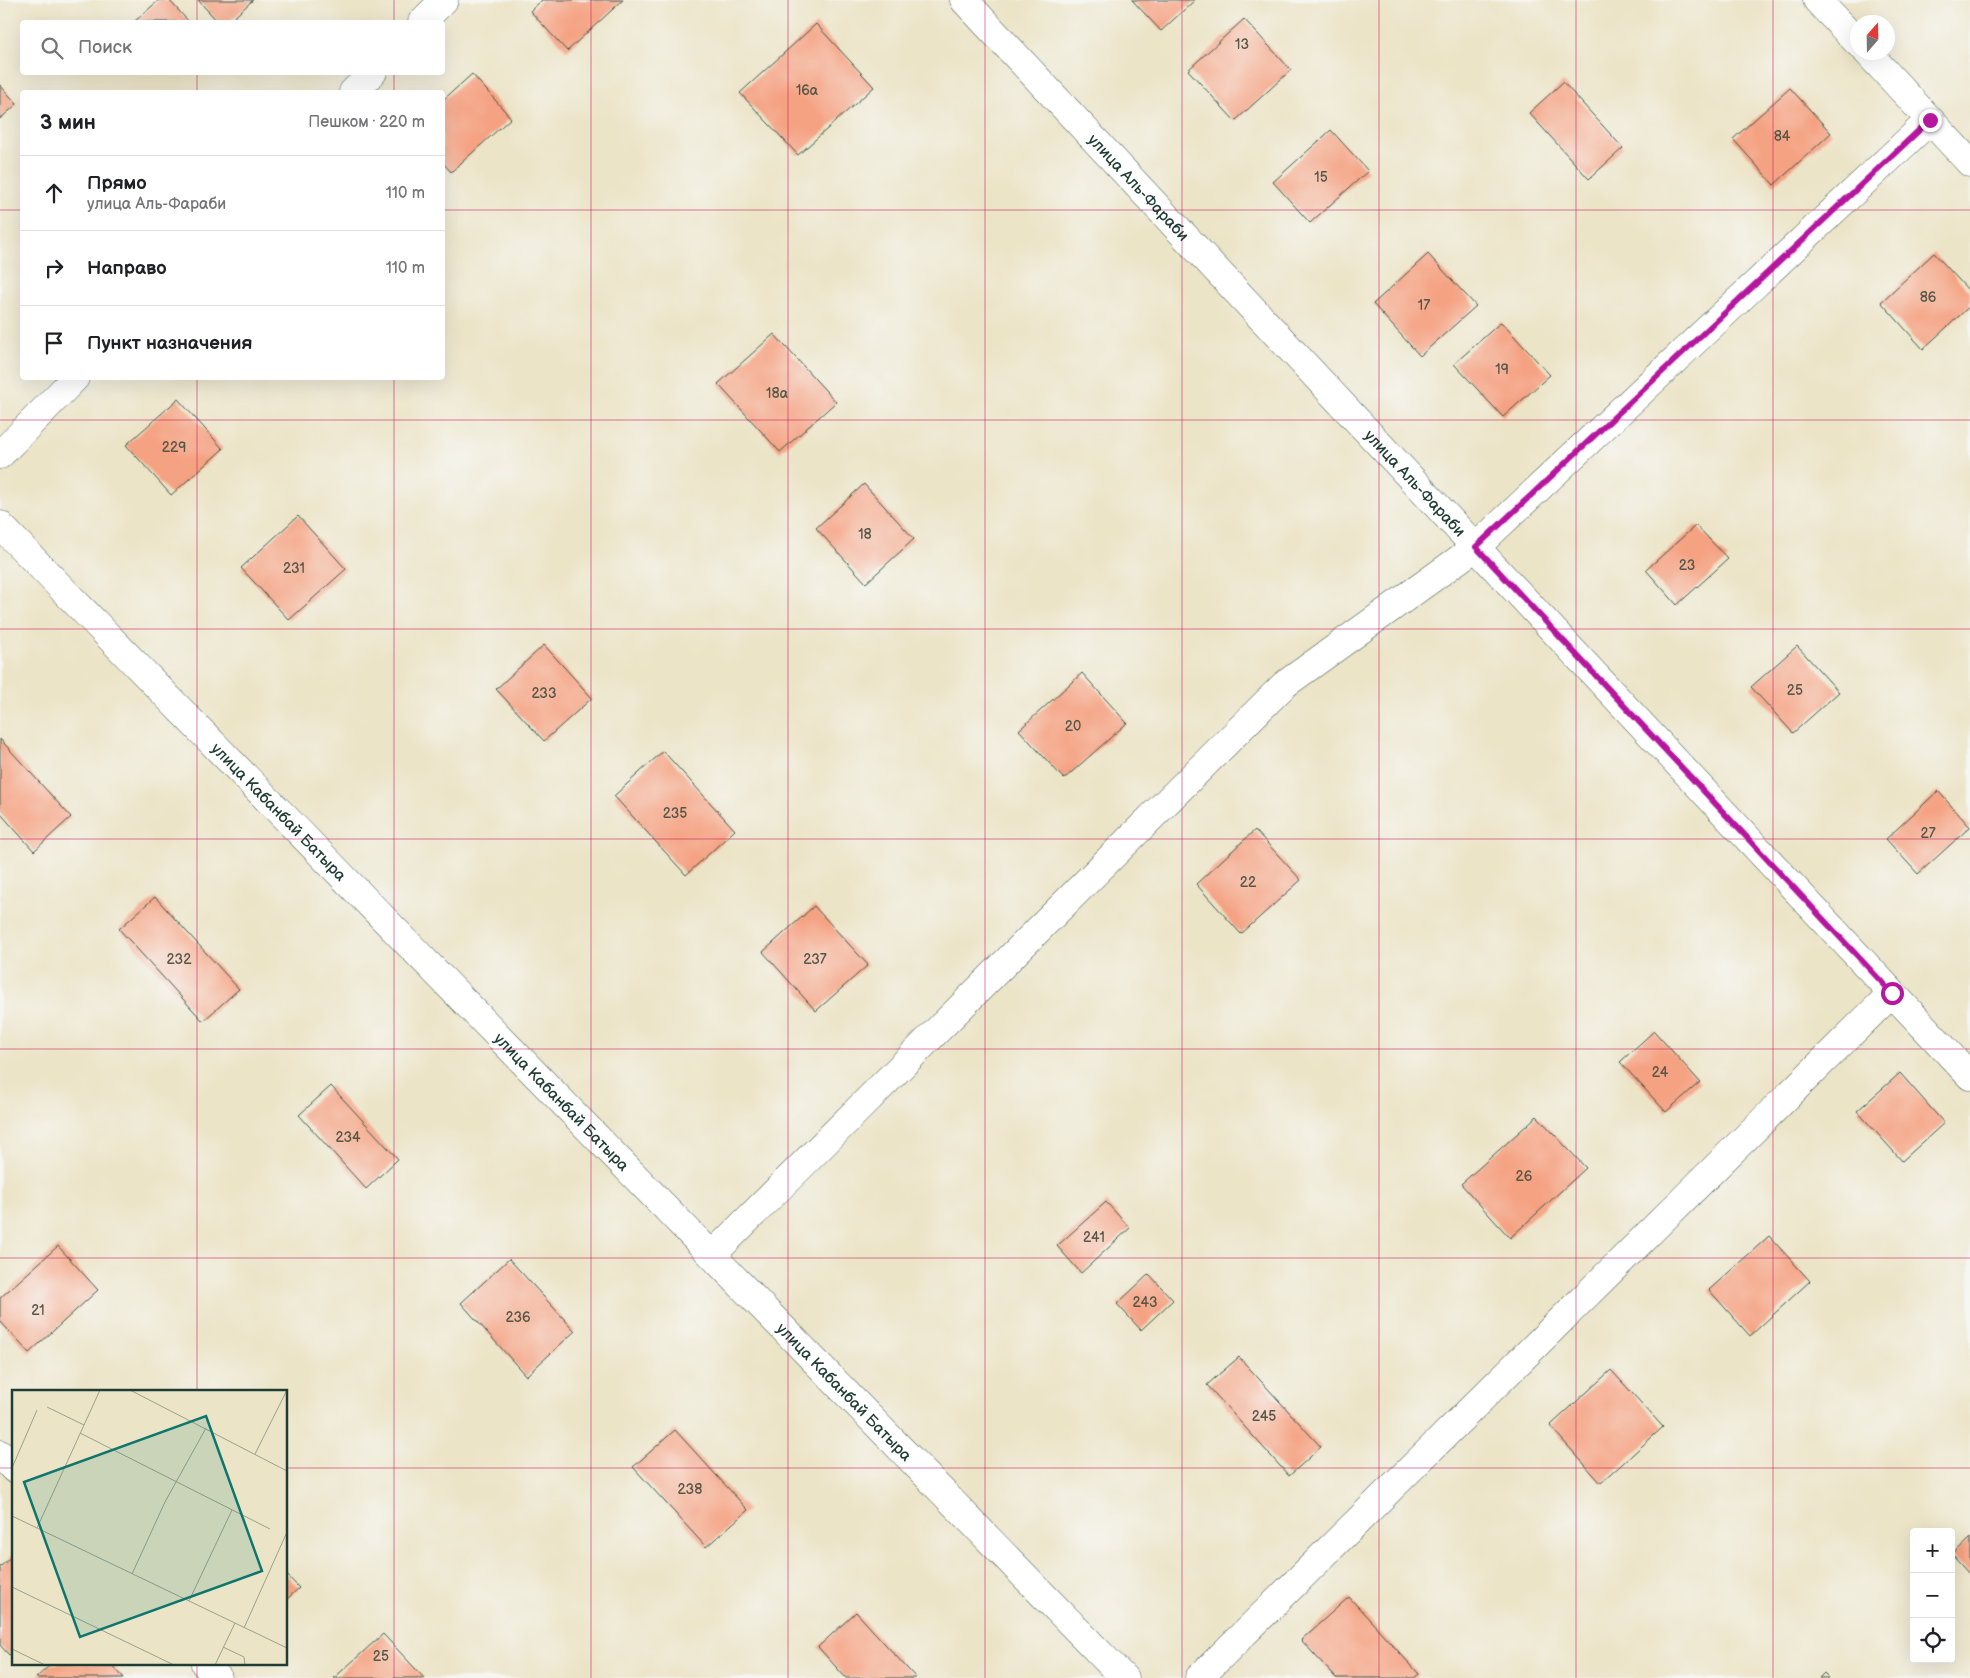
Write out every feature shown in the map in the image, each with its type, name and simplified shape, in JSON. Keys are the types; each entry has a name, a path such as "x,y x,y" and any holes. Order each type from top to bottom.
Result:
{"street":[{"path":"424,20 444,0"},
{"name":"улица Аль-Фараби","path":"964,0 1970,1076"},
{"path":"1817,0 1850,35"},
{"path":"1874,60 1970,163"},
{"path":"355,90 370,75"},
{"path":"712,1255 1284,684 1476,547 1930,120"},
{"path":"0,455 73,380"},
{"name":"улица Кабанбай Батыра","path":"0,525 1124,1678"},
{"path":"1199,1678 1892,993"},
{"path":"0,1454 12,1466"},
{"path":"207,1666 218,1678"}],"building":[{"path":"159,0 169,0 187,20 136,20"},
{"path":"198,0 253,0 231,20 216,20"},
{"path":"542,0 623,0 567,51 530,11"},
{"path":"1132,0 1195,0 1161,31"},
{"path":"1244,19 1291,70 1235,121 1188,70"},
{"path":"816,24 874,87 798,155 740,93"},
{"path":"472,74 511,118 451,172 445,165 445,98"},
{"path":"1563,82 1623,148 1589,179 1529,113"},
{"path":"0,85 17,104 0,119"},
{"path":"1790,88 1831,133 1774,185 1733,139"},
{"path":"1331,130 1368,171 1310,223 1273,182"},
{"path":"1934,253 1970,292 1970,306 1923,349 1881,302"},
{"path":"1428,254 1476,306 1420,356 1373,304"},
{"path":"1501,322 1550,375 1503,417 1454,364"},
{"path":"774,334 836,402 780,452 718,384"},
{"path":"178,399 223,449 171,495 126,445"},
{"path":"864,484 914,539 866,583 816,528"},
{"path":"298,516 346,569 289,620 241,568"},
{"path":"1696,525 1728,559 1677,605 1646,570"},
{"path":"544,645 592,698 544,741 496,689"},
{"path":"1797,646 1839,692 1793,733 1751,687"},
{"path":"1082,673 1127,723 1064,779 1019,730"},
{"path":"0,739 71,817 34,851 0,813"},
{"path":"663,751 735,830 686,875 614,796"},
{"path":"1938,791 1970,827 1918,874 1886,839"},
{"path":"1255,830 1301,880 1241,934 1196,884"},
{"path":"155,897 239,989 203,1021 119,929"},
{"path":"814,906 868,965 816,1011 763,952"},
{"path":"1654,1031 1700,1082 1666,1112 1620,1062"},
{"path":"1900,1073 1944,1123 1902,1161 1857,1111"},
{"path":"331,1086 398,1159 366,1189 299,1115"},
{"path":"1537,1116 1586,1168 1510,1238 1461,1184"},
{"path":"1106,1202 1130,1228 1081,1273 1057,1246"},
{"path":"1769,1236 1810,1281 1750,1336 1709,1290"},
{"path":"58,1246 98,1290 29,1353 0,1321 0,1298"},
{"path":"509,1259 575,1331 526,1376 461,1303"},
{"path":"1149,1274 1173,1300 1141,1330 1117,1304"},
{"path":"1239,1357 1321,1447 1289,1476 1207,1385"},
{"path":"1611,1370 1663,1427 1601,1483 1550,1426"},
{"path":"675,1430 748,1510 706,1547 633,1467"},
{"path":"1970,1538 1970,1575 1955,1558 1955,1552"},
{"path":"12,1556 12,1653 9,1655 0,1645 0,1567"},
{"path":"288,1576 299,1588 288,1598"},
{"path":"1349,1597 1419,1674 1414,1678 1336,1678 1301,1640"},
{"path":"856,1612 916,1678 846,1678 818,1647"},
{"path":"383,1634 424,1678 334,1678"},
{"path":"49,1666 113,1666 124,1678 36,1678"},
{"path":"1824,1673 1829,1678 1819,1678"}],"route":[{"path":"1892,993 1476,547 1930,120"}]}
